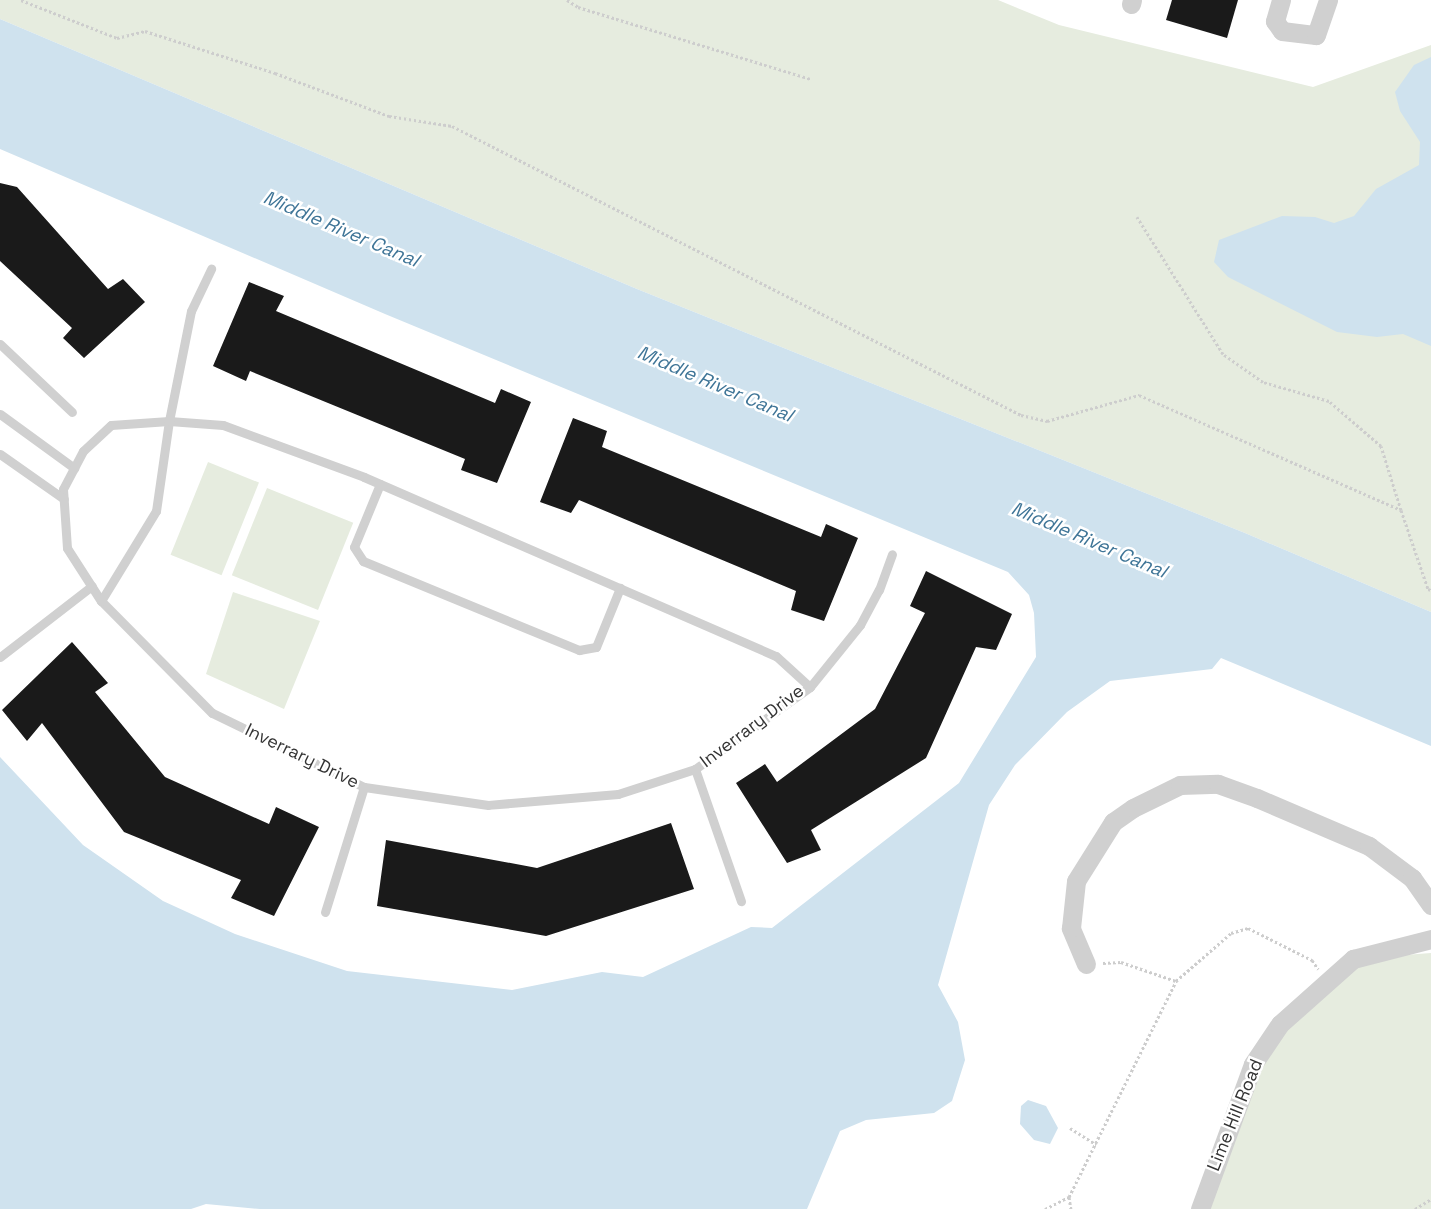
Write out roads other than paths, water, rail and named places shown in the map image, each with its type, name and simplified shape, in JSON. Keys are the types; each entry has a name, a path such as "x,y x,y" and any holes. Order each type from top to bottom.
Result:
{"street":[{"path":"1281,0 1275,21 1282,31 1316,35 1328,0"},
{"path":"1086,964 1071,928 1076,881 1113,822 1133,808 1180,785 1218,784 1257,798 1369,846 1412,878 1431,905"},
{"name":"Lime Hill Road","path":"1200,1209 1254,1064 1280,1024 1353,959 1431,940"}],"lane":[{"path":"101,601 156,511 169,421 191,311 211,269"},
{"path":"0,344 72,412"},
{"path":"0,414 74,468"},
{"name":"Inverrary Drive","path":"169,421 222,425 380,484 776,656 810,687 695,769 618,794 488,805 364,787 212,713 101,601 67,548 63,489 74,468 84,451 111,425 169,421"},
{"path":"0,454 64,499"},
{"path":"380,484 354,547 363,561 579,650 596,647 620,588"},
{"path":"810,687 860,625 879,590 892,554"},
{"path":"0,657 92,586"},
{"path":"695,769 741,901"},
{"path":"325,912 364,787"}],"water":[{"name":"Middle River Canal","path":"0,19 637,289 1245,533 1431,612 1431,746 1221,658 1212,669 1110,681 1067,712 1015,765 989,805 938,985 958,1022 965,1060 952,1101 934,1113 866,1120 840,1131 807,1209 260,1209 206,1204 191,1209 0,1209 0,757 83,845 163,901 235,934 347,971 512,990 602,972 643,977 751,927 772,928 959,783 1036,657 1034,613 1029,595 1008,572 385,314 0,149"},
{"path":"1431,57 1431,346 1403,334 1377,337 1337,332 1228,277 1214,262 1219,240 1282,216 1315,217 1334,223 1354,216 1376,189 1419,165 1420,142 1400,111 1395,92 1414,65"},
{"path":"1028,1100 1046,1106 1058,1128 1050,1144 1034,1140 1020,1124 1021,1106"}]}
